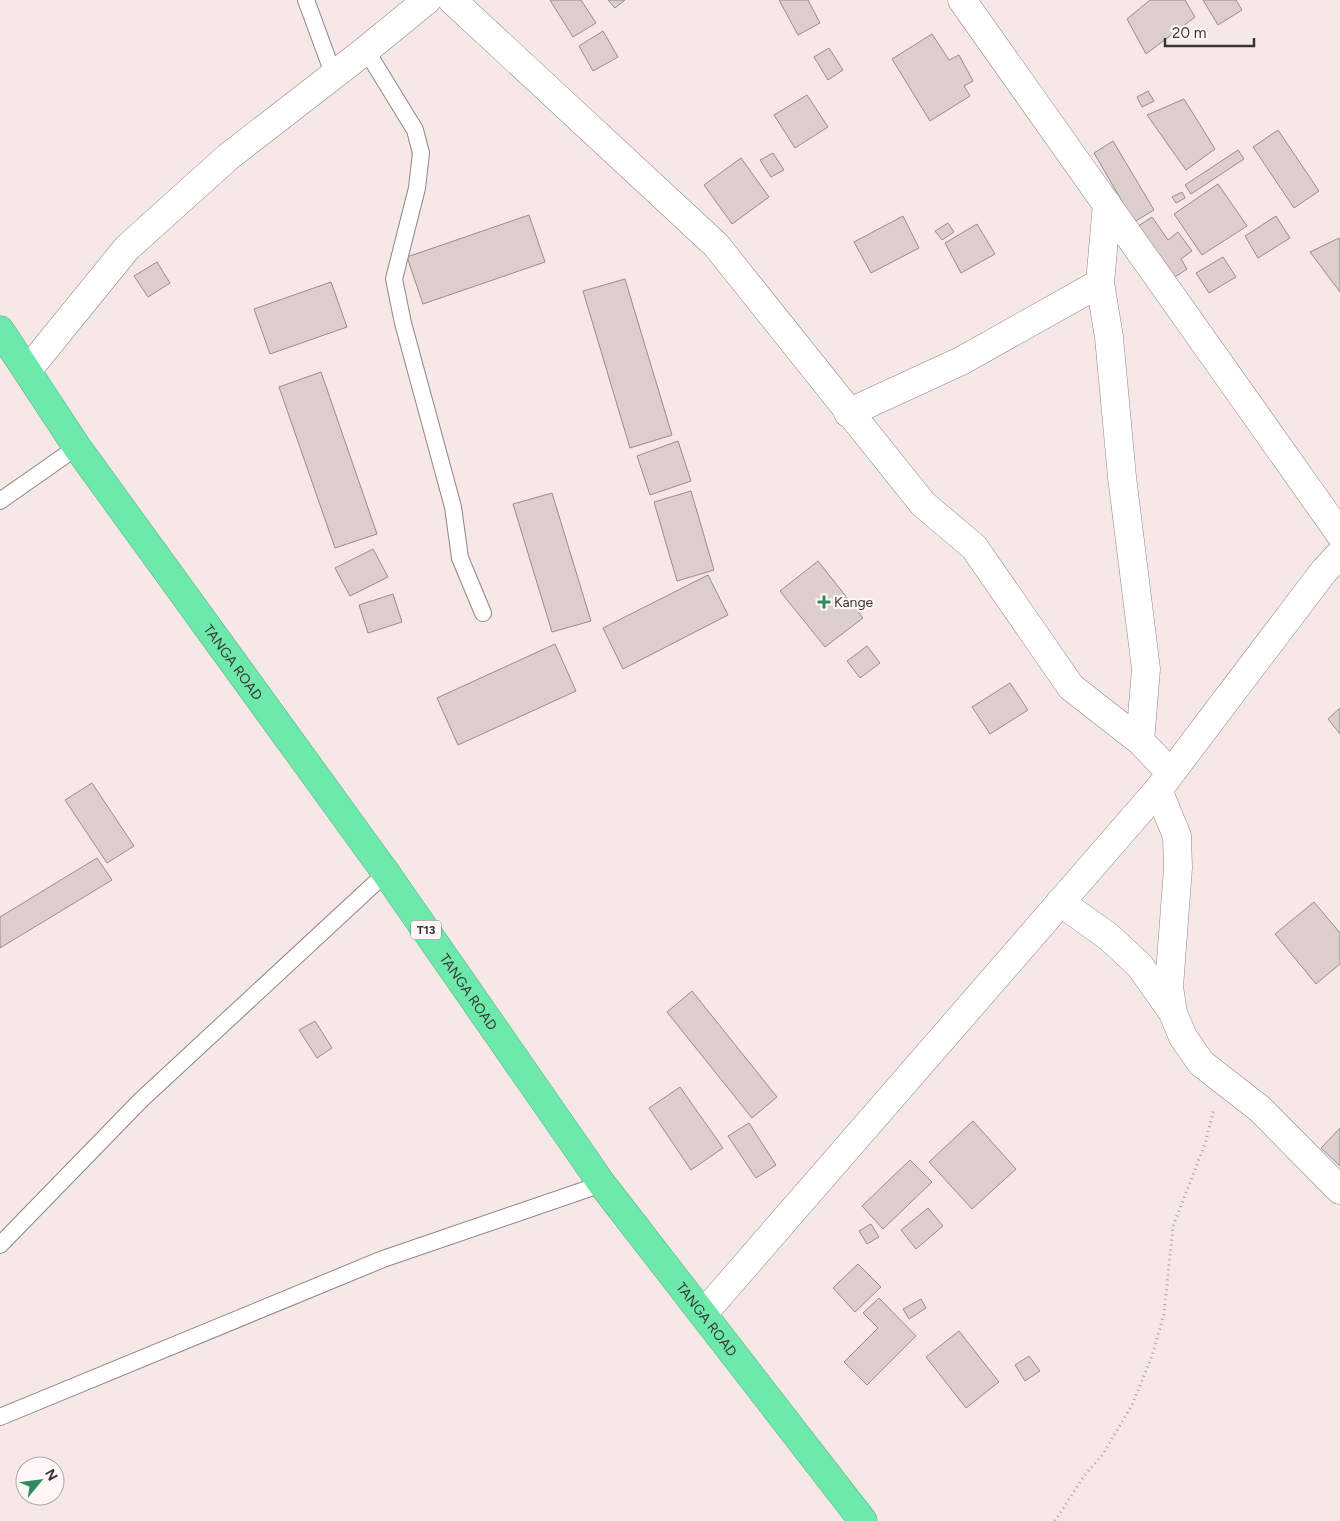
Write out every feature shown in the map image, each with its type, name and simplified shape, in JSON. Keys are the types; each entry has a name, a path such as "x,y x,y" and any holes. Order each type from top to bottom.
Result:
{"highway":[{"name":"TANGA ROAD","path":"0,330 77,446 386,873 602,1184 704,1313 863,1521"}],"street":[{"path":"27,371 127,248 228,157 334,76 427,0"},
{"path":"452,0 716,246 848,413 923,504 974,547 1071,687 1140,741 1164,782 1177,836 1178,868 1169,987 1173,1013 1183,1038 1201,1062 1260,1109 1340,1190"},
{"path":"962,0 1340,534"},
{"path":"1108,204 1100,283 1110,337 1122,477 1146,669 1140,741"},
{"path":"848,413 961,361 1100,283"},
{"path":"704,1313 1164,782 1335,570"},
{"path":"1060,902 1110,937 1140,966 1173,1013"}],"lane":[{"path":"306,0 334,76"},
{"path":"366,50 415,130 421,153 417,188 394,279 403,323 453,507 460,558 483,613"},
{"path":"0,501 77,446"},
{"path":"0,1245 141,1100 386,873"},
{"path":"0,1417 383,1259 602,1184"}],"path":[{"path":"1056,1521 1084,1476 1108,1446 1132,1405 1152,1356 1164,1314 1173,1226 1205,1144 1222,1079"}],"building":[{"path":"550,0 581,0 596,23 573,37"},
{"path":"608,0 625,0 615,8"},
{"path":"779,0 808,0 820,23 798,35"},
{"path":"1150,0 1185,0 1195,17 1146,54 1127,19"},
{"path":"1203,0 1236,0 1242,10 1218,25"},
{"path":"603,31 618,57 593,71 579,46"},
{"path":"932,34 949,60 959,55 973,81 964,86 970,96 930,121 892,59"},
{"path":"829,48 843,70 828,80 814,57"},
{"path":"1148,91 1154,101 1142,107 1137,97"},
{"path":"807,95 828,127 795,148 774,115"},
{"path":"1184,99 1215,149 1186,170 1147,115"},
{"path":"1278,130 1319,191 1294,208 1253,147"},
{"path":"1113,141 1154,210 1134,222 1094,153"},
{"path":"1238,150 1244,159 1191,194 1185,185"},
{"path":"773,153 784,170 771,177 760,160"},
{"path":"741,158 769,197 732,224 704,185"},
{"path":"1218,184 1247,226 1202,255 1174,214"},
{"path":"1182,192 1185,198 1176,203 1172,197"},
{"path":"529,215 545,262 423,304 407,257"},
{"path":"903,216 919,248 871,273 854,242"},
{"path":"1276,216 1290,238 1258,258 1245,236"},
{"path":"1152,217 1168,240 1178,232 1192,251 1181,259 1187,269 1172,279 1137,227"},
{"path":"948,223 954,232 942,240 935,231"},
{"path":"977,224 995,254 961,273 945,243"},
{"path":"1339,238 1340,241 1340,292 1310,252"},
{"path":"1223,257 1236,277 1209,293 1196,273"},
{"path":"157,262 170,283 148,297 134,276"},
{"path":"625,279 672,435 630,448 583,291"},
{"path":"331,282 347,327 270,354 254,309"},
{"path":"321,372 377,534 335,548 279,387"},
{"path":"678,441 691,481 650,495 637,456"},
{"path":"691,491 714,570 677,581 654,502"},
{"path":"552,493 591,621 552,632 513,504"},
{"path":"373,549 388,577 350,596 335,568"},
{"path":"818,561 863,618 825,647 780,591"},
{"path":"708,575 728,615 623,669 603,628"},
{"path":"393,594 402,622 368,633 359,605"},
{"path":"555,644 576,691 458,745 437,698"},
{"path":"867,646 880,663 860,678 847,661"},
{"path":"1010,683 1028,710 990,734 972,707"},
{"path":"1340,708 1340,734 1328,719"},
{"path":"92,783 134,846 107,863 65,800"},
{"path":"97,858 112,880 0,948 0,917"},
{"path":"1314,902 1340,933 1340,964 1316,984 1275,934"},
{"path":"692,991 777,1097 752,1118 667,1012"},
{"path":"315,1021 332,1048 317,1058 299,1030"},
{"path":"680,1087 723,1148 691,1170 649,1108"},
{"path":"973,1121 1016,1169 972,1209 929,1162"},
{"path":"749,1123 776,1165 756,1178 728,1136"},
{"path":"1340,1128 1340,1166 1321,1148"},
{"path":"910,1160 932,1182 883,1229 862,1206"},
{"path":"928,1208 943,1226 916,1249 901,1230"},
{"path":"871,1224 879,1237 867,1244 859,1231"},
{"path":"858,1264 881,1287 855,1312 833,1288"},
{"path":"879,1298 916,1336 867,1385 844,1362 878,1328 863,1313"},
{"path":"921,1299 926,1308 909,1319 903,1309"},
{"path":"959,1331 999,1382 966,1408 926,1357"},
{"path":"1029,1356 1040,1371 1025,1381 1015,1365"}],"place":[{"name":"Kange","path":"824,602"}]}
